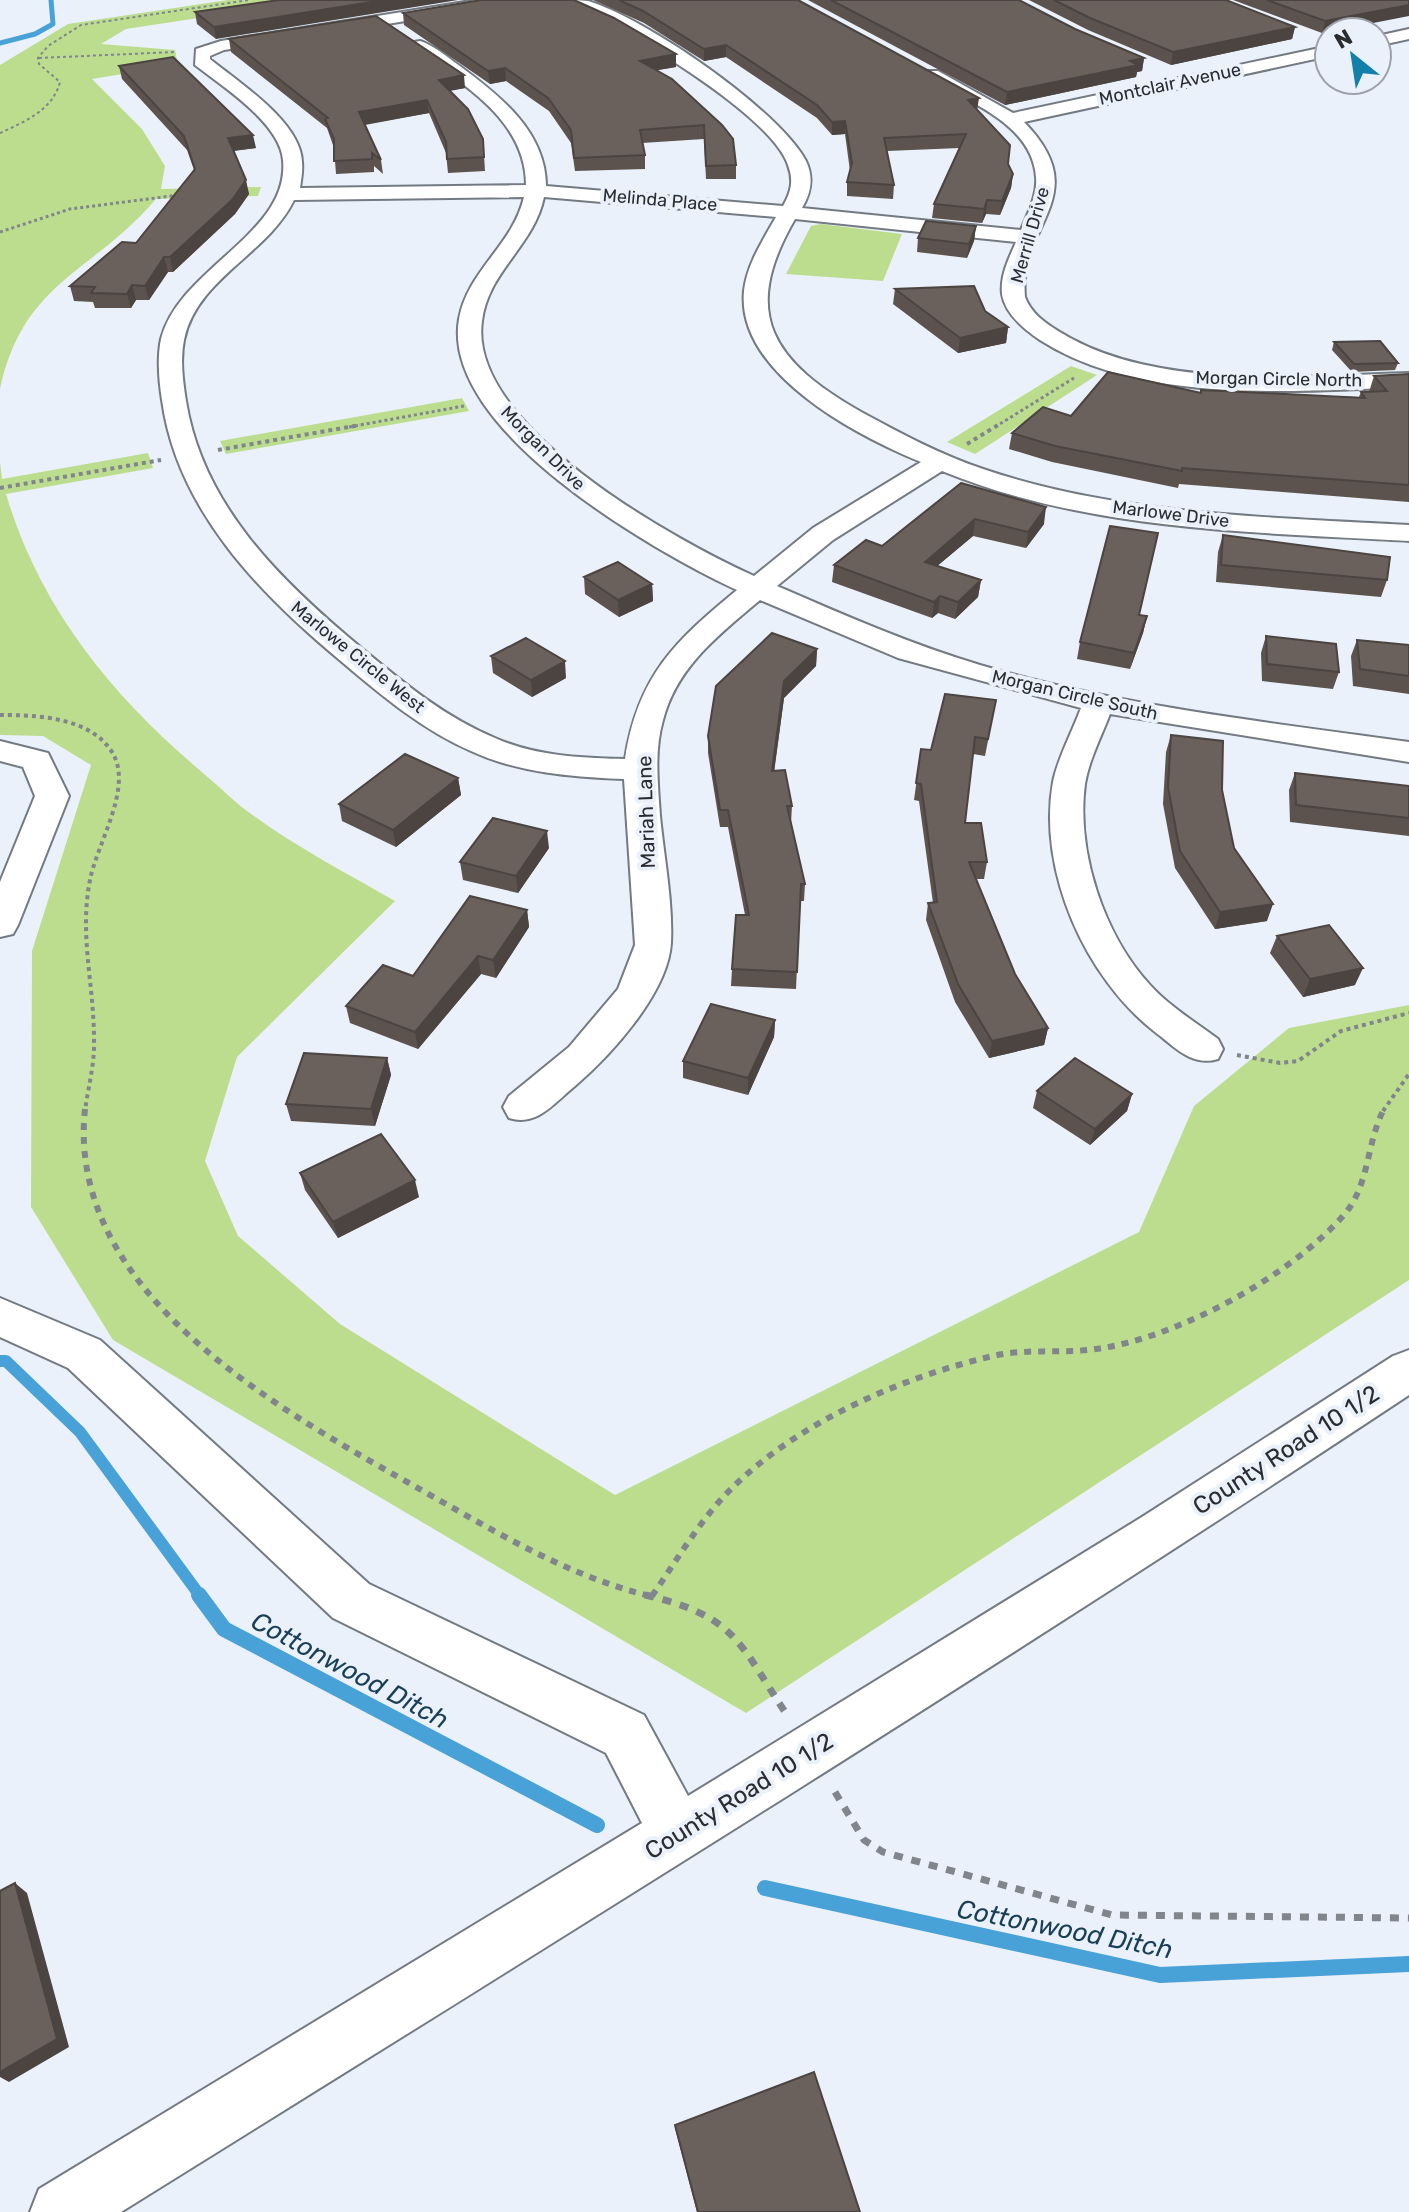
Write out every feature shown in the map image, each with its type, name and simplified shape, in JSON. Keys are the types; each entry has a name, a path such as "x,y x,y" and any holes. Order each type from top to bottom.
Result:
{"street":[{"path":"289,194 293,161 285,135 201,61 202,53 221,46 506,0"},
{"name":"Marlowe Drive","path":"571,0 723,86 767,124 802,165 803,187 755,279 754,304 764,336 787,369 817,395 893,441 939,462 1085,503 1190,519 1409,533"},
{"path":"381,20 497,102 519,126 532,153 536,191"},
{"name":"Montclair Avenue","path":"1012,119 1313,52"},
{"path":"914,65 1012,119"},
{"path":"1161,70 1186,80"},
{"name":"Merrill Drive","path":"1012,119 1036,149 1046,177 1017,268 1013,294 1024,317 1044,334 1102,360"},
{"name":"Melinda Place","path":"289,194 536,191 624,196 1029,237"},
{"name":"Morgan Drive","path":"536,191 512,245 486,275 471,312 470,351 494,399 583,489 641,530 755,588"},
{"name":"Marlowe Circle West","path":"289,194 258,237 184,310 172,340 172,403 188,455 235,538 295,607 414,706 485,745 528,758 577,768 640,769"},
{"name":"Morgan Circle North","path":"1102,360 1178,376 1242,382 1409,380"},
{"name":"Mariah Lane","path":"523,1107 583,1057 635,994 653,945 640,769 647,719 670,669 699,636 823,534 939,462"},
{"name":"Morgan Circle South","path":"755,588 908,652 1099,703 1192,721 1409,752"},
{"path":"1099,703 1069,783 1068,826 1074,871 1098,935 1137,995 1204,1049"},
{"path":"0,751 37,760 52,796 0,925"},
{"path":"0,1317 84,1354 351,1601 625,1734 678,1834"},
{"name":"County Road 10 1/2","path":"62,2212 678,1834 1159,1533 1409,1370"}],"path":[{"path":"0,133 42,109 59,90 60,82 39,64 38,58 48,46 81,25 249,0"},
{"path":"38,58 175,52"},
{"path":"0,232 70,209 114,200 188,194"},
{"path":"939,462 1102,360"},
{"path":"219,450 494,399"},
{"path":"0,488 159,460"},
{"path":"0,715 24,715 74,723 105,744 119,767 119,796 101,839 87,897 83,957 91,1006 94,1057 84,1112 84,1149 90,1186 105,1225 164,1311 210,1356 265,1401 552,1561 606,1585 686,1606 732,1631 785,1712"},
{"path":"1204,1049 1280,1063 1298,1061 1341,1031 1409,1013"},
{"path":"652,1596 707,1517 733,1486 825,1422 946,1369 998,1355 1099,1348 1157,1334 1303,1255 1346,1214 1367,1170 1380,1117 1409,1074"},
{"path":"835,1792 864,1840 883,1852 1112,1915 1409,1918"}],"green space":[{"path":"228,0 316,0 126,29 101,44 175,50 178,65 92,79 142,129 165,166 161,189 261,187 258,196 156,199 132,224 43,301 26,324 11,353 0,389 0,65 68,24"},
{"path":"821,224 902,234 883,281 786,274 811,226"},
{"path":"1071,366 1097,375 975,454 947,442"},
{"path":"462,398 469,411 226,454 220,441"},
{"path":"148,453 153,468 6,494 38,575 60,613 110,682 139,714 247,811 306,850 395,901 237,1057 205,1161 238,1236 340,1324 615,1495 1139,1232 1194,1106 1289,1028 1409,1005 1409,1280 746,1713 113,1340 31,1207 32,951 91,765 43,736 0,735 0,462 2,479"}],"building":[{"path":"279,0 384,0 214,27 195,12"},
{"path":"481,0 574,0 614,18 676,54 640,61 672,79 722,125 733,139 736,165 706,166 704,125 640,130 645,155 574,158 571,130 548,98 505,68 488,71 403,13"},
{"path":"619,0 798,0 979,98 968,100 1010,145 1008,164 1013,174 1002,201 987,200 984,209 934,204 966,134 884,138 894,185 847,182 852,163 845,121 832,122 817,105 726,45 704,49 643,11"},
{"path":"831,0 1019,0 1075,29 1144,58 1130,61 1138,65 1007,92"},
{"path":"1054,0 1226,0 1295,27 1173,52"},
{"path":"1267,0 1409,0 1409,5 1351,16 1313,17"},
{"path":"376,16 464,75 439,80 468,109 483,139 484,157 447,159 446,142 427,100 359,112 381,160 372,153 372,159 334,161 334,139 325,119 328,118 229,39"},
{"path":"173,57 253,135 228,138 246,180 232,200 170,257 164,257 145,286 132,285 127,294 91,293 95,287 70,286 122,242 136,243 195,169 184,136 119,66"},
{"path":"926,221 976,226 969,244 918,238"},
{"path":"974,286 985,311 1008,327 960,338 895,289"},
{"path":"1380,341 1398,363 1354,364 1334,342"},
{"path":"1108,372 1201,393 1201,390 1365,398 1361,392 1387,391 1374,376 1409,374 1409,485 1182,468 1182,471 1055,446 1012,433 1043,407 1071,416"},
{"path":"961,483 1046,507 1028,532 975,519 925,562 981,580 958,602 940,596 934,602 834,565 866,540 882,546"},
{"path":"1110,526 1158,533 1139,615 1147,616 1134,653 1080,642"},
{"path":"1223,535 1390,557 1387,580 1221,565"},
{"path":"618,562 652,584 618,600 584,577"},
{"path":"772,633 817,649 784,681 772,771 785,770 792,806 787,806 805,884 801,884 797,972 732,969 736,915 749,915 728,810 720,810 708,736 716,686"},
{"path":"1266,636 1336,644 1339,672 1267,664"},
{"path":"526,638 565,661 531,680 491,656"},
{"path":"1357,640 1409,645 1409,676 1360,669"},
{"path":"945,694 996,700 988,739 975,737 965,823 981,823 987,862 969,862 1015,974 1048,1028 992,1041 958,984 928,903 937,902 921,784 916,783 921,749 931,750"},
{"path":"1171,735 1223,741 1222,790 1234,848 1273,904 1220,912 1180,851 1168,787"},
{"path":"405,754 458,778 393,830 339,804"},
{"path":"1295,773 1409,786 1409,818 1296,805"},
{"path":"493,818 547,831 516,876 460,862"},
{"path":"470,896 527,910 493,960 478,956 415,1032 346,1006 383,965 413,976"},
{"path":"1329,925 1363,968 1310,979 1277,936"},
{"path":"711,1004 775,1020 748,1078 683,1061"},
{"path":"304,1053 387,1058 371,1109 286,1104"},
{"path":"1075,1058 1132,1094 1095,1129 1037,1091"},
{"path":"381,1134 415,1180 333,1222 300,1173"},
{"path":"15,1883 57,2039 0,2072 0,1891"},
{"path":"814,2072 860,2212 698,2212 675,2125"}],"waterway":[{"name":"Cottonwood Ditch","path":"0,43 35,34 53,24 51,0"},
{"name":"Cottonwood Ditch","path":"0,1361 6,1361 80,1432 201,1597"},
{"name":"Cottonwood Ditch","path":"199,1595 224,1629 597,1825"},
{"name":"Cottonwood Ditch","path":"765,1888 1160,1975 1409,1964"}]}
